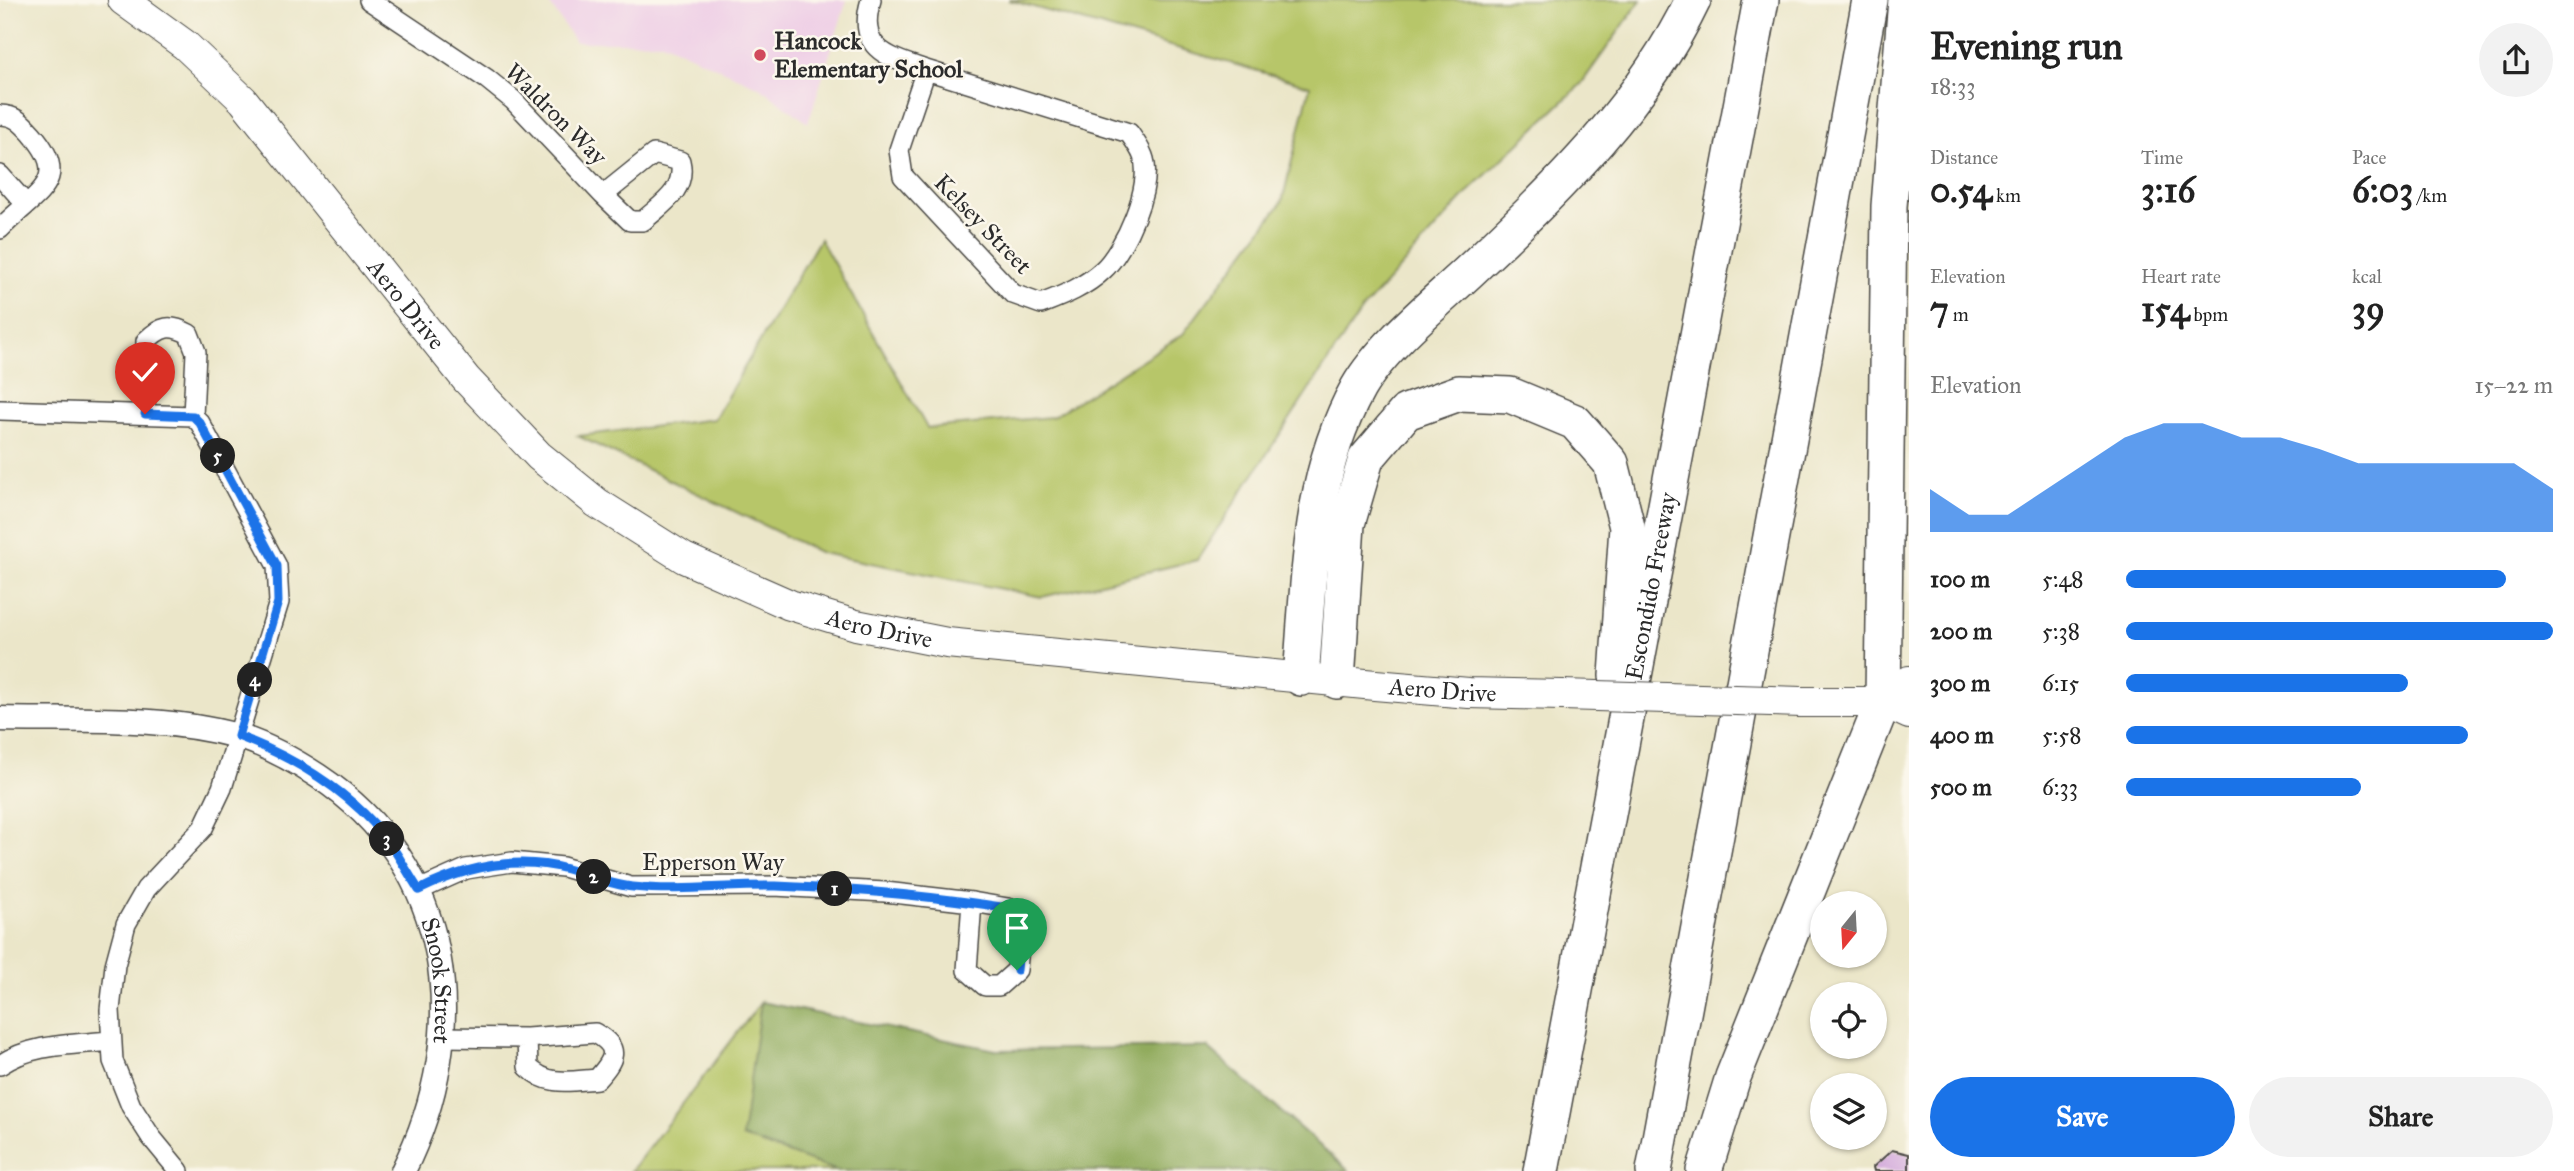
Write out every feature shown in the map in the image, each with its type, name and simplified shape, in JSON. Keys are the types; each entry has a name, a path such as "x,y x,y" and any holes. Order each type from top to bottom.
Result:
{"highway":[{"path":"1301,678 1314,525 1328,456 1359,387 1400,337 1524,220 1593,145 1673,43 1693,0"},
{"name":"Escondido Freeway","path":"1541,1171 1761,0"},
{"path":"1654,1171 1870,0"},
{"path":"1704,1171 1733,1077 1901,699 1889,206 1906,0"},
{"path":"1337,681 1347,524 1366,459 1406,412 1460,393 1510,395 1575,422 1611,463 1627,527 1611,809"}],"main road":[{"name":"Aero Drive","path":"123,0 185,44 243,100 466,379 539,456 597,503 684,558 790,605 856,625 947,643 1469,693 1802,702 1901,699"}],"street":[{"name":"Waldron Way","path":"369,0 495,86 603,195"},
{"name":"Kelsey Street","path":"871,0 865,20 871,41 888,57 1129,133 1144,158 1143,192 1128,235 1105,269 1077,289 1041,304 1013,294 903,176 899,150 926,70"},
{"path":"0,115 19,119 48,152 52,170 46,186 0,229"},
{"path":"0,175 25,203"},
{"path":"145,414 146,341 158,329 174,326 189,334 196,352 193,416"},
{"path":"0,410 193,416 200,423 277,566 278,602 222,788 203,828 146,889 126,924 115,965 111,1041 113,1061 131,1106 150,1137 179,1171"},
{"name":"Snook Street","path":"0,719 176,723 238,736 285,754 340,790 385,836 419,890 432,924 443,991 443,1037 439,1073 428,1112 402,1171"},
{"name":"Epperson Way","path":"419,890 466,869 512,862 563,867 631,887 774,886 885,892 972,902"},
{"path":"443,1037 527,1038"},
{"path":"0,1065 14,1055 32,1049 111,1041"}],"shaded area":[{"name":"Hancock Elementary School","path":"547,0 847,0 808,123 761,88 662,42 575,42"}],"green space":[{"path":"1009,0 1641,0 1581,84 1471,189 1361,311 1197,560 1042,597 821,553 578,436 714,419 820,239 927,428 1052,417 1183,334 1282,202 1310,86"},
{"path":"761,1002 743,1137 838,1171 631,1171"},
{"path":"761,1002 996,1050 1207,1047 1349,1171 838,1171 742,1137"}],"building":[{"path":"1892,1150 1909,1154 1909,1171 1874,1171 1873,1167"}],"place":[{"name":"Hancock Elementary School","path":"760,55"}],"route":[{"path":"145,414 193,416 200,423 277,566 278,602 238,736 285,754 340,790 385,836 419,890 466,869 512,862 563,867 631,887 774,886 885,892 972,902 1014,909 1021,923 1017,970"}]}
